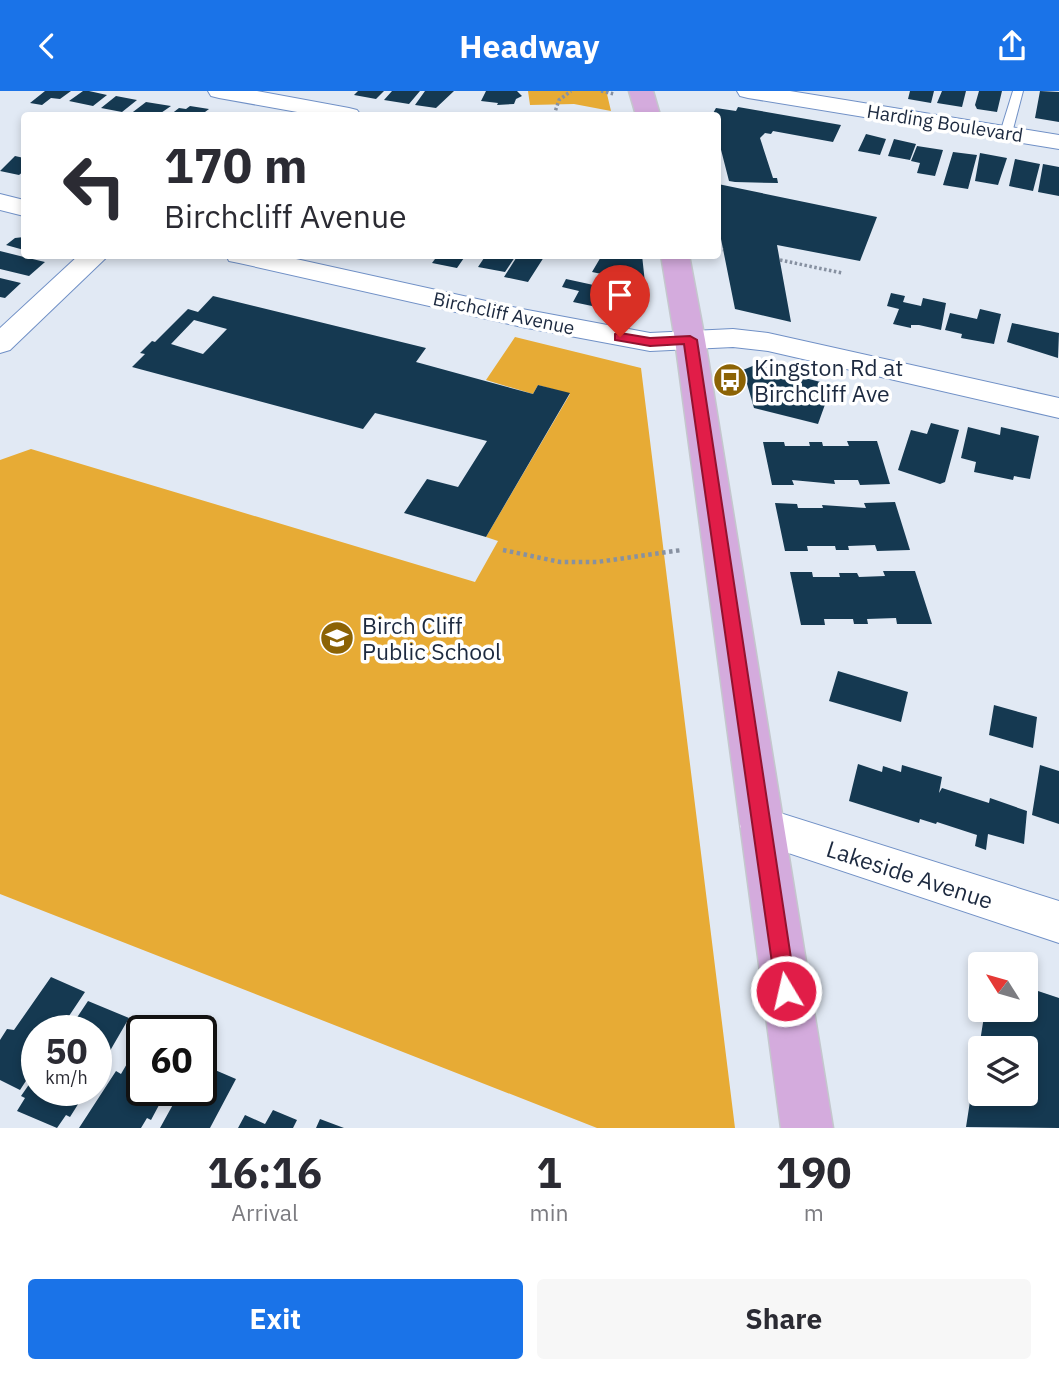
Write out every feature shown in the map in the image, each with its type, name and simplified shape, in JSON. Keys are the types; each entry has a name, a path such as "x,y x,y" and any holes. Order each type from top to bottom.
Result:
{"main road":[{"path":"641,91 647,112"},
{"path":"676,259 807,1128"}],"street":[{"path":"219,91 333,112"},
{"name":"Harding Boulevard","path":"748,91 1059,142"},
{"path":"0,202 21,207"},
{"path":"0,344 92,259"},
{"name":"Birchcliff Avenue","path":"257,259 650,342 733,338 768,342 1059,408"},
{"name":"Lakeside Avenue","path":"761,826 1059,922"}],"lane":[{"path":"1006,133 1018,91"}],"path":[{"path":"555,112 559,100 571,91"},
{"path":"601,91 615,94"},
{"path":"780,260 842,273"},
{"path":"503,549 560,562 597,562 682,550"}],"shaded area":[{"path":"528,91 609,91 607,94 611,111 574,104 530,105"},
{"name":"Birch Cliff Public School","path":"515,337 641,368 735,1128 597,1128 0,894 0,460 31,449 475,582 498,541 486,537 570,394 538,385 533,394 486,380"}],"building":[{"path":"45,91 71,91 60,99 51,98 42,105 30,103"},
{"path":"83,91 107,95 93,106 69,101"},
{"path":"358,91 384,91 376,99 354,95"},
{"path":"392,91 420,91 409,104 384,100"},
{"path":"425,91 454,91 436,108 415,105"},
{"path":"486,91 517,91 522,96 516,99 514,104 497,105 498,103 481,101"},
{"path":"910,91 934,91 931,103 908,99"},
{"path":"942,91 966,91 962,107 937,103"},
{"path":"979,91 1002,91 997,112 977,109 975,105"},
{"path":"1040,91 1059,92 1059,122 1035,118"},
{"path":"116,96 137,100 122,112 101,108"},
{"path":"146,102 171,106 162,112 133,112"},
{"path":"190,106 209,109 205,112 174,112 179,108 186,109"},
{"path":"738,107 841,125 833,142 773,131 771,134 765,133 760,138 773,178 777,178 778,183 735,182 729,181 721,150 721,112 714,112 716,108 736,111"},
{"path":"866,134 886,139 880,155 858,151"},
{"path":"894,139 916,144 910,160 888,156"},
{"path":"917,146 943,150 935,176 917,173 920,163 911,161"},
{"path":"953,152 977,155 968,189 943,185"},
{"path":"980,153 1007,158 998,185 975,181"},
{"path":"15,156 21,157 19,175 0,171"},
{"path":"1015,159 1040,164 1033,191 1009,186"},
{"path":"1043,164 1059,167 1059,196 1038,192"},
{"path":"721,185 877,217 860,261 777,245 791,322 735,309 721,239"},
{"path":"21,237 21,249 6,245 15,238"},
{"path":"0,251 21,256 21,259 45,262 29,276 0,269"},
{"path":"435,259 463,259 457,268 432,263"},
{"path":"483,259 514,259 505,272 478,267"},
{"path":"515,259 543,259 528,282 504,277"},
{"path":"600,259 642,259 645,283 592,272"},
{"path":"0,278 21,283 5,298 0,297"},
{"path":"566,279 644,296 635,315 573,302 579,291 562,287"},
{"path":"891,293 905,296 903,302 921,306 923,298 946,303 941,330 919,325 911,325 911,328 893,324 899,309 887,306"},
{"path":"213,296 426,348 416,362 533,394 538,385 570,393 486,537 404,513 427,479 458,487 487,441 375,413 363,429 132,367 145,354 140,353 188,309 198,312","holes":["194,320 227,329 203,354 171,344"]},
{"path":"980,309 1001,314 994,344 961,338 962,334 945,330 950,313 977,319"},
{"path":"1012,323 1059,333 1058,358 1007,342"},
{"path":"755,365 832,385 818,424 754,408 743,370"},
{"path":"931,423 959,430 945,482 940,484 898,470 911,430 927,434"},
{"path":"968,427 1000,435 1001,427 1039,436 1030,479 1014,476 1013,480 974,472 976,462 961,458"},
{"path":"847,441 877,441 890,484 860,485 858,480 834,480 835,484 792,480 794,485 772,485 763,442 784,442 785,446 810,446 809,442 822,442 823,446 849,446"},
{"path":"895,502 910,550 877,551 875,545 848,546 849,550 836,550 835,546 807,546 808,551 785,551 775,503 797,504 798,508 823,508 822,505 866,508 864,503"},
{"path":"883,571 915,571 932,624 897,624 896,618 867,619 868,624 854,624 853,619 824,619 825,625 801,625 790,572 812,572 813,577 840,577 839,573 857,573 859,577 885,576"},
{"path":"838,671 908,692 901,722 829,701"},
{"path":"994,705 1037,717 1033,748 989,735"},
{"path":"858,764 882,772 883,766 901,772 902,765 942,777 939,793 942,788 989,803 990,798 1027,811 1024,844 988,834 986,850 975,846 977,835 937,822 936,824 920,819 919,823 849,801"},
{"path":"1040,765 1059,771 1059,824 1032,815"},
{"path":"51,977 85,992 70,1015 24,1015"},
{"path":"1038,991 1059,998 1059,1128 966,1127 969,1106 1038,1106 1038,1036 981,1036 983,1022 1038,1022"},
{"path":"88,1001 126,1017 126,1023 112,1047 112,1015 79,1015"},
{"path":"21,1020 20,1090 0,1080 0,1040 7,1029 14,1030"},
{"path":"126,1065 126,1106 158,1106 151,1120 147,1118 141,1128 79,1128 93,1106 112,1106 112,1077 116,1071 121,1074"},
{"path":"217,1071 236,1079 210,1128 160,1128 172,1106 217,1106"},
{"path":"21,1104 77,1106 70,1117 66,1115 57,1128 17,1111"},
{"path":"273,1110 297,1120 293,1128 238,1128 245,1115 265,1124"},
{"path":"320,1119 344,1128 316,1128"}],"place":[{"name":"Kingston Rd at Birchcliff Ave","path":"730,380"},
{"name":"Birch Cliff Public School","path":"337,638"}],"route":[{"path":"620,337 650,342 690,340 786,991"}]}
